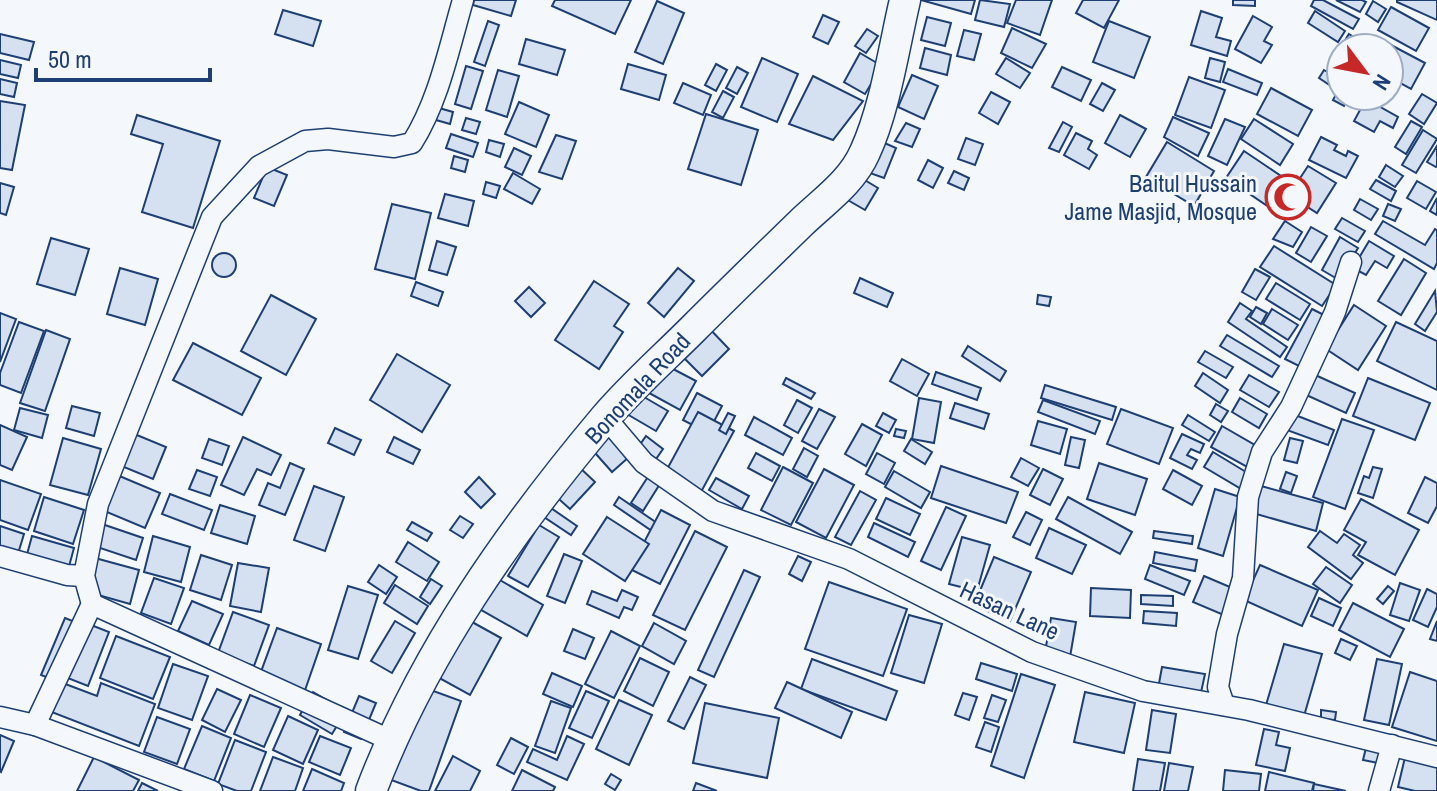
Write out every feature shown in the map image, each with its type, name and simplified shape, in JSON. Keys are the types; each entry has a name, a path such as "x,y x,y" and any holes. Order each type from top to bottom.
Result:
{"street":[{"path":"390,740 92,604 84,576 98,504 212,217 259,166 305,141 328,139 394,147 412,143 436,93 463,0"},
{"name":"Bonomala Road","path":"371,791 390,740 437,650 489,569 605,417 844,184 865,153 884,91 905,0"},
{"path":"1224,705 1218,687 1227,634 1243,578 1248,497 1262,452 1291,407 1335,312 1351,262"},
{"name":"Hasan Lane","path":"605,417 644,463 713,511 849,559 1032,652 1143,691 1224,705 1437,757"},
{"path":"0,556 67,575 84,576"},
{"path":"35,725 92,604"},
{"path":"0,717 35,725 212,791"},
{"path":"1379,791 1392,745"}],"building":[{"path":"474,0 516,0 511,16 473,5"},
{"path":"555,0 631,0 615,34 552,6"},
{"path":"921,0 975,0 971,14"},
{"path":"980,0 1010,4 1004,27 975,20"},
{"path":"1016,0 1052,0 1040,35 1007,23"},
{"path":"1083,0 1119,0 1104,28 1076,13"},
{"path":"1233,0 1255,0 1255,6 1233,5"},
{"path":"1314,0 1323,0 1359,19 1353,29 1311,6"},
{"path":"1336,0 1362,0 1366,2 1360,12"},
{"path":"1437,0 1437,20 1397,2"},
{"path":"657,1 684,13 663,64 635,52"},
{"path":"1373,1 1386,9 1378,22 1366,14"},
{"path":"1391,7 1429,28 1416,51 1405,45 1405,32 1378,30"},
{"path":"283,10 321,21 313,46 275,34"},
{"path":"1201,11 1222,18 1216,37 1231,41 1227,56 1191,45"},
{"path":"1315,11 1345,31 1325,34 1308,23"},
{"path":"823,15 839,22 828,44 813,37"},
{"path":"1253,16 1272,27 1264,41 1272,45 1261,63 1235,49"},
{"path":"927,17 951,23 945,46 921,40"},
{"path":"488,21 499,25 485,66 474,62"},
{"path":"1109,21 1150,37 1134,78 1093,62"},
{"path":"1012,28 1046,44 1032,68 1001,53"},
{"path":"867,29 878,36 866,53 855,46"},
{"path":"964,30 981,34 974,60 957,56"},
{"path":"0,34 34,42 29,60 0,53"},
{"path":"526,39 565,50 557,75 519,64"},
{"path":"925,48 951,55 947,75 920,68"},
{"path":"1405,52 1425,63 1411,89 1405,86"},
{"path":"860,53 882,66 865,94 844,82"},
{"path":"762,58 798,74 777,122 741,107"},
{"path":"1006,58 1030,73 1020,88 996,74"},
{"path":"1210,58 1225,62 1220,82 1205,78"},
{"path":"0,60 21,65 18,78 0,74"},
{"path":"628,64 666,75 659,100 621,89"},
{"path":"716,64 727,70 716,91 705,85"},
{"path":"466,66 483,71 471,109 455,104"},
{"path":"737,67 748,73 737,94 726,88"},
{"path":"1062,67 1091,80 1081,101 1052,87"},
{"path":"1228,69 1262,83 1257,95 1223,82"},
{"path":"498,70 519,76 507,117 486,110"},
{"path":"912,75 938,86 924,119 898,107"},
{"path":"813,76 863,101 833,140 789,124"},
{"path":"1189,77 1225,90 1211,128 1175,115"},
{"path":"0,79 17,83 14,97 0,94"},
{"path":"683,83 711,95 703,115 674,103"},
{"path":"1102,83 1115,90 1103,111 1090,104"},
{"path":"1271,88 1312,110 1298,136 1257,114"},
{"path":"723,91 734,97 723,118 712,112"},
{"path":"991,92 1010,102 998,124 979,113"},
{"path":"1422,94 1437,103 1424,124 1409,114"},
{"path":"0,101 25,105 12,170 0,168"},
{"path":"519,102 549,115 536,147 505,134"},
{"path":"439,108 453,112 450,124 436,120"},
{"path":"1359,112 1389,112 1398,117 1393,128 1380,121 1374,132 1354,121"},
{"path":"706,114 758,130 741,185 688,169"},
{"path":"137,115 220,141 193,228 142,212 163,144 131,134"},
{"path":"1120,115 1146,129 1130,157 1105,143"},
{"path":"1173,117 1209,133 1198,156 1164,137"},
{"path":"466,118 480,122 476,134 462,130"},
{"path":"1225,119 1245,127 1227,165 1208,156"},
{"path":"1254,119 1293,144 1280,165 1241,139"},
{"path":"1411,121 1422,127 1406,154 1395,147"},
{"path":"1063,122 1072,127 1059,152 1049,148"},
{"path":"906,123 920,129 912,147 895,141"},
{"path":"1423,130 1437,139 1416,173 1402,165"},
{"path":"1076,133 1092,141 1088,149 1097,155 1089,169 1064,155"},
{"path":"451,134 478,143 473,157 446,148"},
{"path":"556,135 576,141 562,179 539,172"},
{"path":"1321,137 1337,145 1334,150 1346,156 1348,151 1358,156 1346,178 1309,160"},
{"path":"966,138 983,144 975,165 958,159"},
{"path":"489,140 504,144 500,157 486,152"},
{"path":"880,141 896,148 884,178 867,172"},
{"path":"1167,142 1214,171 1194,206 1146,177"},
{"path":"1437,146 1437,166 1436,167 1427,162"},
{"path":"514,148 531,156 522,175 505,167"},
{"path":"1244,151 1284,178 1266,205 1226,178"},
{"path":"454,156 468,160 465,172 451,168"},
{"path":"928,160 943,168 933,188 918,180"},
{"path":"1386,165 1403,176 1395,187 1379,177"},
{"path":"1308,166 1336,183 1317,213 1289,195"},
{"path":"267,167 287,175 274,206 254,198"},
{"path":"954,171 969,178 964,190 948,183"},
{"path":"513,173 540,189 532,204 504,189"},
{"path":"853,173 878,188 865,210 839,195"},
{"path":"1376,180 1396,191 1391,201 1370,189"},
{"path":"1417,181 1436,192 1426,209 1407,198"},
{"path":"486,182 500,186 496,198 483,194"},
{"path":"0,183 14,187 6,215 0,213"},
{"path":"445,194 474,201 468,226 438,218"},
{"path":"1437,198 1437,215 1430,211"},
{"path":"1360,199 1378,209 1371,220 1354,210"},
{"path":"392,204 431,213 415,279 375,269"},
{"path":"1388,204 1401,209 1395,221 1383,216"},
{"path":"1342,218 1365,231 1358,242 1335,229"},
{"path":"1285,221 1302,232 1293,247 1273,239"},
{"path":"1383,221 1425,245 1437,230 1437,263 1434,269 1375,234"},
{"path":"1311,227 1327,236 1311,262 1296,253"},
{"path":"1340,237 1358,248 1339,280 1322,270"},
{"path":"51,238 89,249 75,295 37,284"},
{"path":"437,241 456,247 447,275 429,270"},
{"path":"1369,241 1394,256 1387,268 1375,261 1366,275 1353,268"},
{"path":"1274,246 1336,285 1322,306 1260,267"},
{"path":"224,253 233,256 236,265 233,274 224,277 215,274 212,265 215,256"},
{"path":"1404,259 1426,273 1401,315 1378,301"},
{"path":"120,268 158,279 145,325 107,314"},
{"path":"678,268 694,281 664,317 648,303"},
{"path":"1255,269 1270,277 1256,300 1242,292"},
{"path":"860,278 893,293 887,307 854,293"},
{"path":"594,281 629,304 614,326 623,332 599,369 555,340"},
{"path":"416,282 443,292 438,306 411,296"},
{"path":"1276,283 1310,304 1300,320 1266,299"},
{"path":"529,287 545,303 531,317 515,301"},
{"path":"1435,291 1437,312 1425,331 1415,324"},
{"path":"271,295 316,319 286,375 241,351"},
{"path":"1038,295 1051,297 1049,306 1037,304"},
{"path":"1240,303 1252,311 1246,319 1287,347 1280,357 1228,322"},
{"path":"1354,305 1386,326 1358,370 1326,349"},
{"path":"1256,307 1267,313 1261,324 1250,317"},
{"path":"1272,309 1298,325 1288,340 1263,324"},
{"path":"1312,309 1328,317 1301,367 1285,359"},
{"path":"0,313 16,319 0,362"},
{"path":"19,322 44,331 21,393 0,385 0,373"},
{"path":"1396,322 1437,341 1437,390 1377,361"},
{"path":"706,325 729,349 702,376 678,352"},
{"path":"46,330 70,339 45,411 20,403"},
{"path":"1227,335 1279,366 1272,377 1220,346"},
{"path":"193,343 261,378 242,415 173,380"},
{"path":"968,346 1006,371 1000,381 962,356"},
{"path":"1205,351 1233,367 1226,378 1198,362"},
{"path":"397,354 450,385 422,432 370,400"},
{"path":"902,359 929,374 917,396 890,381"},
{"path":"656,360 696,381 680,410 640,388"},
{"path":"936,372 981,388 977,400 932,384"},
{"path":"1203,373 1228,390 1220,403 1195,386"},
{"path":"1313,374 1355,393 1346,413 1304,394"},
{"path":"1249,375 1279,392 1269,407 1240,390"},
{"path":"786,378 815,393 811,399 783,384"},
{"path":"1368,378 1430,403 1415,440 1353,416"},
{"path":"1045,385 1116,407 1112,420 1041,398"},
{"path":"632,390 668,411 656,431 620,410"},
{"path":"697,393 722,406 708,433 683,420"},
{"path":"919,398 941,402 934,443 912,439"},
{"path":"1240,398 1267,414 1259,428 1232,412"},
{"path":"797,400 812,408 798,433 784,425"},
{"path":"1043,400 1100,421 1095,434 1038,412"},
{"path":"955,403 989,414 984,429 950,418"},
{"path":"1216,404 1228,411 1221,422 1210,415"},
{"path":"72,406 100,413 94,436 66,428"},
{"path":"20,408 48,415 42,438 14,430"},
{"path":"819,409 835,417 817,449 802,441"},
{"path":"1121,409 1173,428 1159,464 1107,444"},
{"path":"698,412 734,431 701,492 665,473"},
{"path":"728,413 735,416 726,434 719,430"},
{"path":"883,413 896,420 889,433 876,426"},
{"path":"1290,413 1334,430 1328,445 1284,429"},
{"path":"1188,415 1215,432 1209,441 1182,425"},
{"path":"754,417 792,438 783,455 745,435"},
{"path":"1342,419 1374,430 1345,509 1313,497"},
{"path":"1038,421 1067,429 1060,454 1031,445"},
{"path":"862,424 882,435 866,466 845,454"},
{"path":"0,425 27,437 12,470 0,465"},
{"path":"1222,426 1260,448 1249,468 1211,447"},
{"path":"335,428 361,440 354,455 328,443"},
{"path":"896,429 906,431 904,438 894,436"},
{"path":"606,430 629,457 612,472 588,445"},
{"path":"132,433 166,447 153,479 119,465"},
{"path":"1182,434 1204,444 1200,453 1191,449 1187,455 1197,460 1192,469 1170,458"},
{"path":"646,436 663,449 656,459 639,446"},
{"path":"243,437 281,455 271,475 257,469 244,495 221,485"},
{"path":"394,437 420,450 413,464 387,452"},
{"path":"1071,437 1085,440 1079,468 1065,465"},
{"path":"63,438 101,449 88,495 50,485"},
{"path":"1290,438 1303,441 1297,463 1284,460"},
{"path":"209,439 229,446 222,465 202,458"},
{"path":"911,439 932,452 925,464 904,451"},
{"path":"804,448 818,456 807,477 793,469"},
{"path":"1213,452 1251,475 1243,490 1204,467"},
{"path":"756,453 780,466 772,481 748,468"},
{"path":"877,453 895,463 884,484 866,474"},
{"path":"1021,458 1039,468 1028,486 1011,477"},
{"path":"290,463 304,469 285,515 259,505 268,483 280,488"},
{"path":"1099,463 1147,479 1135,515 1087,499"},
{"path":"577,465 595,482 570,509 551,492"},
{"path":"941,466 1018,492 1006,523 931,498"},
{"path":"783,467 813,483 791,525 761,510"},
{"path":"1373,467 1382,469 1373,498 1358,493 1364,476 1369,478"},
{"path":"824,469 854,485 826,538 796,522"},
{"path":"1043,469 1063,479 1050,505 1030,495"},
{"path":"197,470 217,477 210,496 189,489"},
{"path":"1173,470 1202,486 1192,505 1163,489"},
{"path":"894,471 930,492 921,508 885,487"},
{"path":"651,472 663,479 643,511 631,503"},
{"path":"1286,472 1297,476 1291,493 1280,489"},
{"path":"117,475 160,493 145,528 102,510"},
{"path":"479,477 495,494 481,508 465,492"},
{"path":"1425,477 1437,483 1437,506 1428,523 1408,513"},
{"path":"716,478 749,496 742,509 709,490"},
{"path":"0,480 41,494 28,530 0,520"},
{"path":"314,486 344,497 325,551 294,540"},
{"path":"1261,486 1323,503 1316,531 1253,513"},
{"path":"1215,489 1240,497 1223,556 1198,548"},
{"path":"860,491 876,500 851,545 835,537"},
{"path":"170,494 212,510 204,530 162,514"},
{"path":"44,497 84,510 73,544 34,531"},
{"path":"619,497 657,523 652,531 614,505"},
{"path":"1068,497 1132,532 1120,554 1056,519"},
{"path":"886,498 920,514 910,535 876,519"},
{"path":"1361,499 1419,530 1395,575 1358,555 1366,542 1344,530"},
{"path":"220,505 255,516 247,544 211,533"},
{"path":"548,506 577,526 571,535 541,515"},
{"path":"946,507 966,516 941,570 921,561"},
{"path":"661,510 690,525 660,584 630,569"},
{"path":"1026,512 1042,520 1030,545 1013,537"},
{"path":"460,516 473,524 463,538 450,530"},
{"path":"607,517 649,544 625,581 583,554"},
{"path":"412,522 432,533 427,541 407,530"},
{"path":"874,523 915,542 908,557 868,537"},
{"path":"102,524 143,538 136,560 94,546"},
{"path":"539,525 559,537 528,587 508,576"},
{"path":"0,526 24,534 17,557 0,552"},
{"path":"1049,528 1086,545 1072,574 1036,558"},
{"path":"695,531 727,547 685,630 653,615"},
{"path":"1154,531 1193,536 1192,544 1153,538"},
{"path":"1320,531 1337,543 1344,534 1360,545 1353,555 1363,563 1351,579 1308,547"},
{"path":"32,536 74,548 68,570 26,558"},
{"path":"153,536 190,547 181,582 144,572"},
{"path":"962,537 990,545 977,591 949,584"},
{"path":"408,542 439,562 427,581 396,562"},
{"path":"1155,552 1197,560 1195,571 1153,563"},
{"path":"564,554 582,561 565,603 547,596"},
{"path":"201,555 232,565 221,600 190,590"},
{"path":"798,556 811,562 802,581 789,574"},
{"path":"994,557 1031,572 1010,621 974,605"},
{"path":"95,558 139,570 130,604 98,595 91,574"},
{"path":"238,563 269,568 261,612 230,606"},
{"path":"379,565 397,577 386,594 368,582"},
{"path":"1150,565 1190,581 1184,595 1145,579"},
{"path":"1260,565 1318,590 1302,626 1244,600"},
{"path":"1326,567 1352,585 1340,603 1313,584"},
{"path":"744,570 760,577 714,677 698,670"},
{"path":"486,572 543,605 527,636 469,603"},
{"path":"1204,576 1237,590 1226,616 1193,602"},
{"path":"154,578 184,588 171,624 141,613"},
{"path":"431,579 442,586 430,604 420,597"},
{"path":"829,582 907,609 883,676 805,649"},
{"path":"1400,583 1420,590 1409,621 1390,615"},
{"path":"395,585 428,606 417,624 384,603"},
{"path":"348,586 378,595 358,659 328,650"},
{"path":"1388,586 1394,591 1383,604 1377,599"},
{"path":"1091,588 1131,590 1130,618 1090,616"},
{"path":"1427,589 1437,594 1437,607 1428,627 1413,620"},
{"path":"622,590 638,597 632,610 624,607 619,618 587,604 592,591 617,601"},
{"path":"1141,595 1173,596 1173,606 1141,604"},
{"path":"1319,598 1341,608 1333,626 1311,616"},
{"path":"192,601 223,614 209,645 178,631"},
{"path":"1353,603 1404,629 1390,657 1339,630"},
{"path":"1144,611 1177,613 1176,626 1143,623"},
{"path":"233,612 269,625 254,666 218,653"},
{"path":"454,612 501,638 470,695 423,669"},
{"path":"909,615 942,624 924,683 891,673"},
{"path":"65,618 75,622 51,679 41,675"},
{"path":"1051,618 1076,622 1070,657 1045,652"},
{"path":"395,621 415,633 392,673 371,661"},
{"path":"1437,621 1437,641 1430,639"},
{"path":"86,623 109,632 88,686 65,677"},
{"path":"654,623 686,641 674,664 642,646"},
{"path":"277,628 321,644 303,696 258,680"},
{"path":"573,629 594,638 585,659 564,651"},
{"path":"611,631 640,646 614,698 585,684"},
{"path":"116,636 170,657 153,699 100,678"},
{"path":"1341,639 1357,646 1350,660 1335,653"},
{"path":"1284,644 1322,654 1304,716 1266,705"},
{"path":"640,658 669,672 653,706 624,691"},
{"path":"812,659 897,691 886,720 801,689"},
{"path":"1377,659 1402,664 1389,725 1364,720"},
{"path":"981,663 1017,674 1012,691 976,679"},
{"path":"173,664 208,676 192,720 158,708"},
{"path":"1162,667 1205,674 1200,697 1158,689"},
{"path":"1410,672 1437,681 1437,741 1392,727"},
{"path":"552,673 582,686 573,707 543,694"},
{"path":"1021,674 1055,685 1024,778 991,766"},
{"path":"690,677 706,685 684,729 668,721"},
{"path":"60,682 97,696 101,683 155,704 139,746 49,711"},
{"path":"787,682 852,712 841,738 775,708"},
{"path":"417,685 461,701 429,791 383,777"},
{"path":"217,689 241,700 225,732 202,720"},
{"path":"586,691 609,701 592,738 569,728"},
{"path":"313,692 346,711 332,734 300,715"},
{"path":"1085,692 1135,703 1124,753 1074,742"},
{"path":"963,693 977,697 969,720 955,715"},
{"path":"250,695 281,708 264,747 234,734"},
{"path":"992,695 1006,700 998,722 984,718"},
{"path":"359,696 376,703 361,739 344,732"},
{"path":"619,700 652,715 629,765 596,749"},
{"path":"551,701 571,708 555,753 535,746"},
{"path":"705,703 779,718 767,778 693,763"},
{"path":"1152,710 1176,714 1170,753 1146,750"},
{"path":"1321,710 1336,712 1335,720 1321,719"},
{"path":"288,716 318,730 303,764 273,750"},
{"path":"157,717 190,729 177,764 144,752"},
{"path":"985,722 999,727 991,752 976,747"},
{"path":"202,726 231,738 214,781 184,769"},
{"path":"1264,729 1279,732 1276,745 1290,748 1285,771 1256,765"},
{"path":"0,735 14,741 1,772 0,771"},
{"path":"320,736 351,748 340,775 309,762"},
{"path":"567,736 584,744 567,780 527,762 533,749 557,760"},
{"path":"511,738 528,747 514,774 497,765"},
{"path":"235,740 266,752 251,791 237,791 218,784"},
{"path":"1367,744 1386,748 1383,764 1363,760"},
{"path":"1406,753 1437,759 1437,791 1398,787"},
{"path":"453,756 480,771 470,791 435,791"},
{"path":"94,757 139,780 133,791 77,791"},
{"path":"273,757 303,768 295,791 260,791"},
{"path":"1138,759 1165,763 1160,791 1133,791"},
{"path":"1169,763 1193,767 1188,791 1164,791"},
{"path":"312,769 344,783 341,791 303,791"},
{"path":"522,770 555,787 553,791 512,791"},
{"path":"1225,770 1261,774 1259,791 1223,791"},
{"path":"1269,772 1314,783 1312,791 1265,791"},
{"path":"611,774 621,780 615,790 605,784"},
{"path":"142,783 158,791 138,791"},
{"path":"696,783 717,791 693,791"},
{"path":"1314,784 1346,791 1313,791"}],"place":[{"name":"Baitul Hussain Jame Masjid, Mosque","path":"1288,197"}]}
